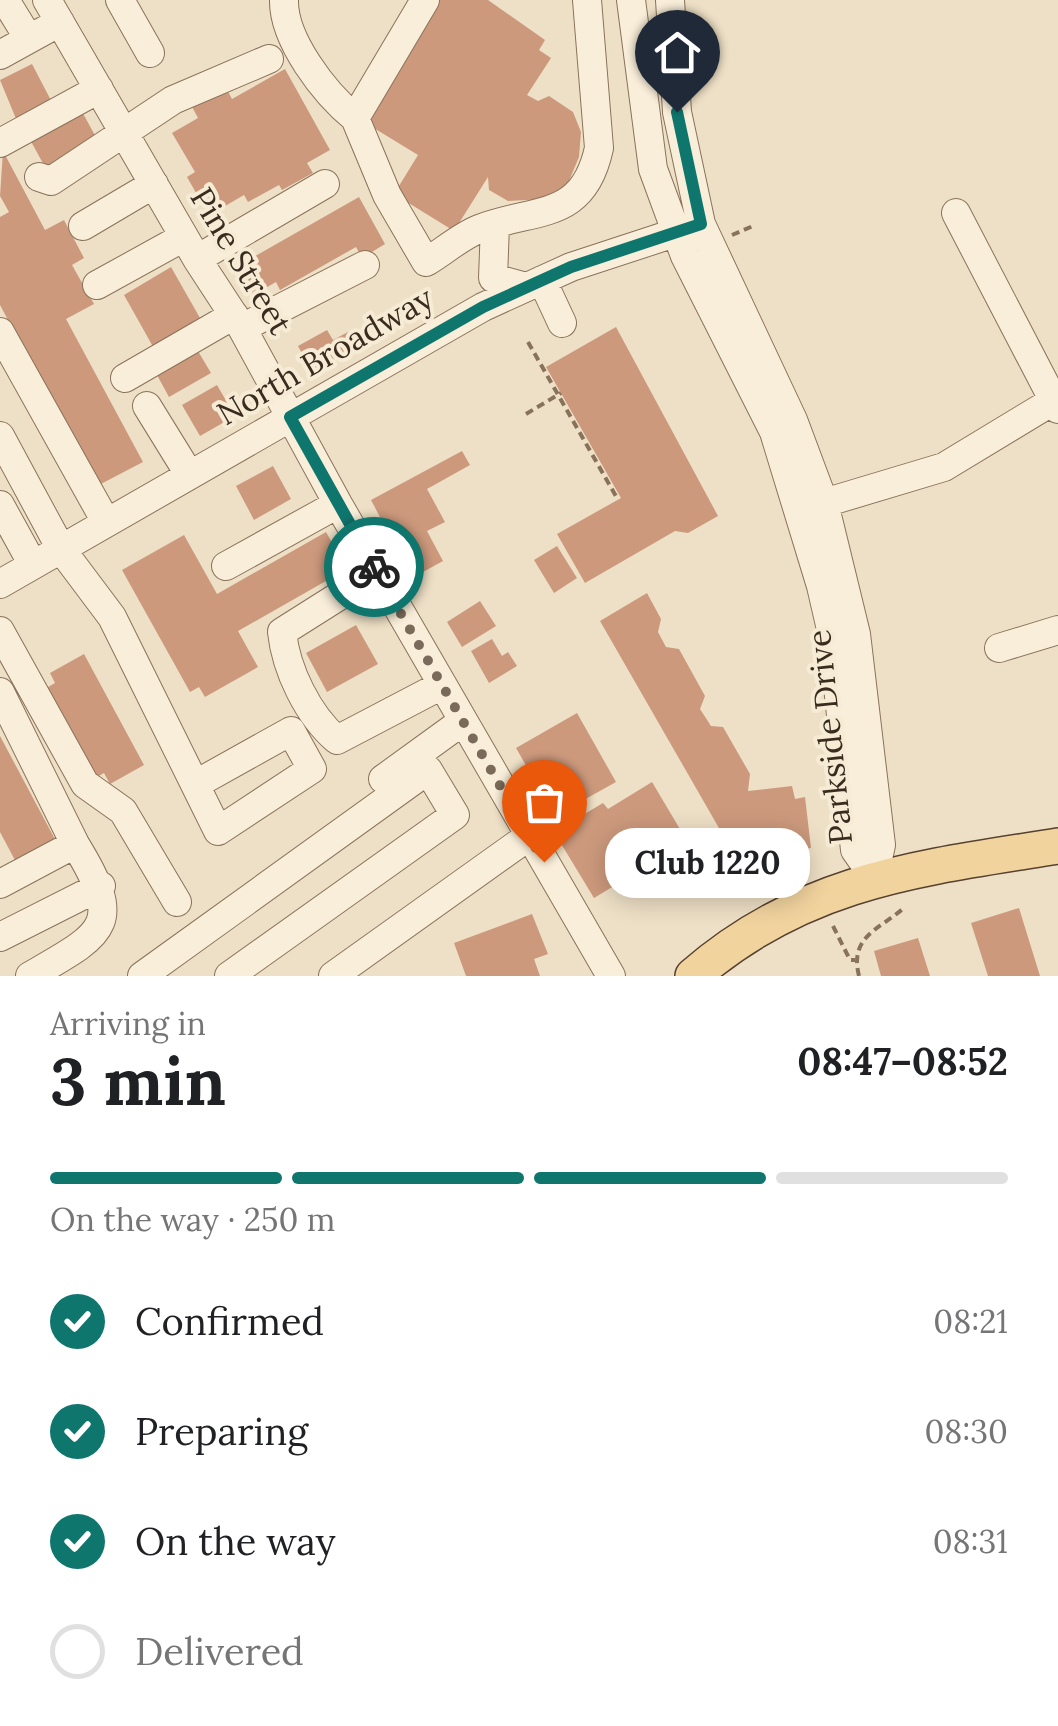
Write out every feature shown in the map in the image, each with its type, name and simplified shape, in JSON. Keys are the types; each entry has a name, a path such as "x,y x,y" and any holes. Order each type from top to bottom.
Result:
{"main road":[{"path":"693,976 725,948 794,908 874,877 1058,846"}],"street":[{"path":"5,0 29,39"},
{"path":"120,0 150,54"},
{"path":"284,0 284,18 311,73 354,118 387,195 426,262 478,229 548,212 569,202 594,172 599,148 598,99 587,0"},
{"path":"354,118 425,0"},
{"name":"Parkside Drive","path":"631,0 653,169 793,420 824,503 856,634 880,845 874,877"},
{"path":"644,120 656,78 653,0"},
{"name":"Parkside Drive","path":"670,0 688,229 774,432 800,510 833,638 855,850 874,877"},
{"path":"0,55 29,39 54,11"},
{"name":"Pine Street","path":"54,11 190,248 238,321 338,504 611,976"},
{"path":"39,177 51,182 173,100 270,59"},
{"path":"0,143 99,89"},
{"path":"83,226 154,184"},
{"path":"97,284 190,248 326,184"},
{"path":"824,503 944,467 1057,402 956,213"},
{"path":"495,225 493,278 534,284 562,323"},
{"name":"North Broadway","path":"0,584 483,307 534,284 688,229"},
{"path":"124,378 238,321 365,265"},
{"path":"0,332 106,522"},
{"path":"147,406 189,474"},
{"path":"0,436 60,549 112,617 196,784"},
{"path":"40,510 66,507 90,494"},
{"path":"226,566 338,504"},
{"path":"0,505 33,564"},
{"path":"377,572 282,632 285,657 321,726 337,740 442,684"},
{"path":"999,648 1058,630"},
{"path":"0,631 85,784 123,811 178,902"},
{"path":"0,692 75,844 101,886 105,906 92,940 30,976"},
{"path":"376,806 383,778 463,721"},
{"path":"142,976 428,770 455,815 229,976"},
{"path":"333,976 529,836"},
{"path":"4,872 75,844"},
{"path":"0,937 101,886"}],"path":[{"path":"732,235 753,226"},
{"path":"528,342 617,498"},
{"path":"526,414 561,393"},
{"path":"859,976 855,960 864,936 884,926 905,907"},
{"path":"832,926 850,960 855,960"}],"building":[{"path":"440,0 488,0 545,40 539,50 551,58 527,95 538,101 549,96 573,112 581,132 579,157 566,188 545,199 508,201 489,190 488,177 454,231 394,194 418,155 364,122"},
{"path":"32,64 55,108 19,126 0,80"},
{"path":"285,69 330,150 307,163 313,173 282,190 279,185 248,202 244,195 220,209 216,200 204,207 187,177 195,172 172,133 198,118 191,105 225,86 232,99"},
{"path":"80,108 97,139 45,167 28,136"},
{"path":"3,151 45,230 64,220 84,258 72,265 94,304 66,319 143,462 97,486 0,305 0,217 9,212 0,196"},
{"path":"359,197 385,244 362,258 356,247 280,290 276,282 252,296 236,267"},
{"path":"171,267 204,325 156,352 124,295"},
{"path":"616,327 718,516 688,533 675,531 585,583 557,534 621,498 546,367"},
{"path":"327,330 333,340 348,332 357,347 312,372 298,346"},
{"path":"198,351 211,373 169,397 157,375"},
{"path":"217,385 235,416 200,436 182,405"},
{"path":"462,451 470,465 427,489 445,522 427,531 443,561 412,578 371,500"},
{"path":"273,466 291,499 254,520 236,486"},
{"path":"326,532 347,569 238,631 258,667 205,697 199,687 190,692 122,570 184,535 217,594"},
{"path":"557,546 577,578 554,593 534,560"},
{"path":"647,593 661,619 658,632 666,647 679,649 705,696 700,709 711,726 723,727 750,774 748,791 792,786 795,799 805,797 811,848 765,855 764,843 731,849 600,621"},
{"path":"480,601 496,626 462,647 447,622"},
{"path":"356,625 378,664 327,692 306,653"},
{"path":"492,639 502,656 508,652 517,666 489,683 471,651"},
{"path":"84,654 144,765 110,784 104,773 92,780 43,690 55,683 50,673"},
{"path":"577,713 616,782 555,816 516,748"},
{"path":"0,736 57,843 17,864 0,832"},
{"path":"652,782 693,851 652,876 647,866 594,898 554,832 603,803 608,809"},
{"path":"1019,908 1040,976 988,976 971,923"},
{"path":"532,914 548,954 534,959 540,976 466,976 454,943"},
{"path":"918,938 930,976 881,976 874,951"}],"way so far":[{"path":"374,567 544,862"}],"place":[{"name":"Club 1220","path":"544,862"}],"route":[{"path":"374,567 290,417 483,307 571,267 701,224 677,112"}]}
